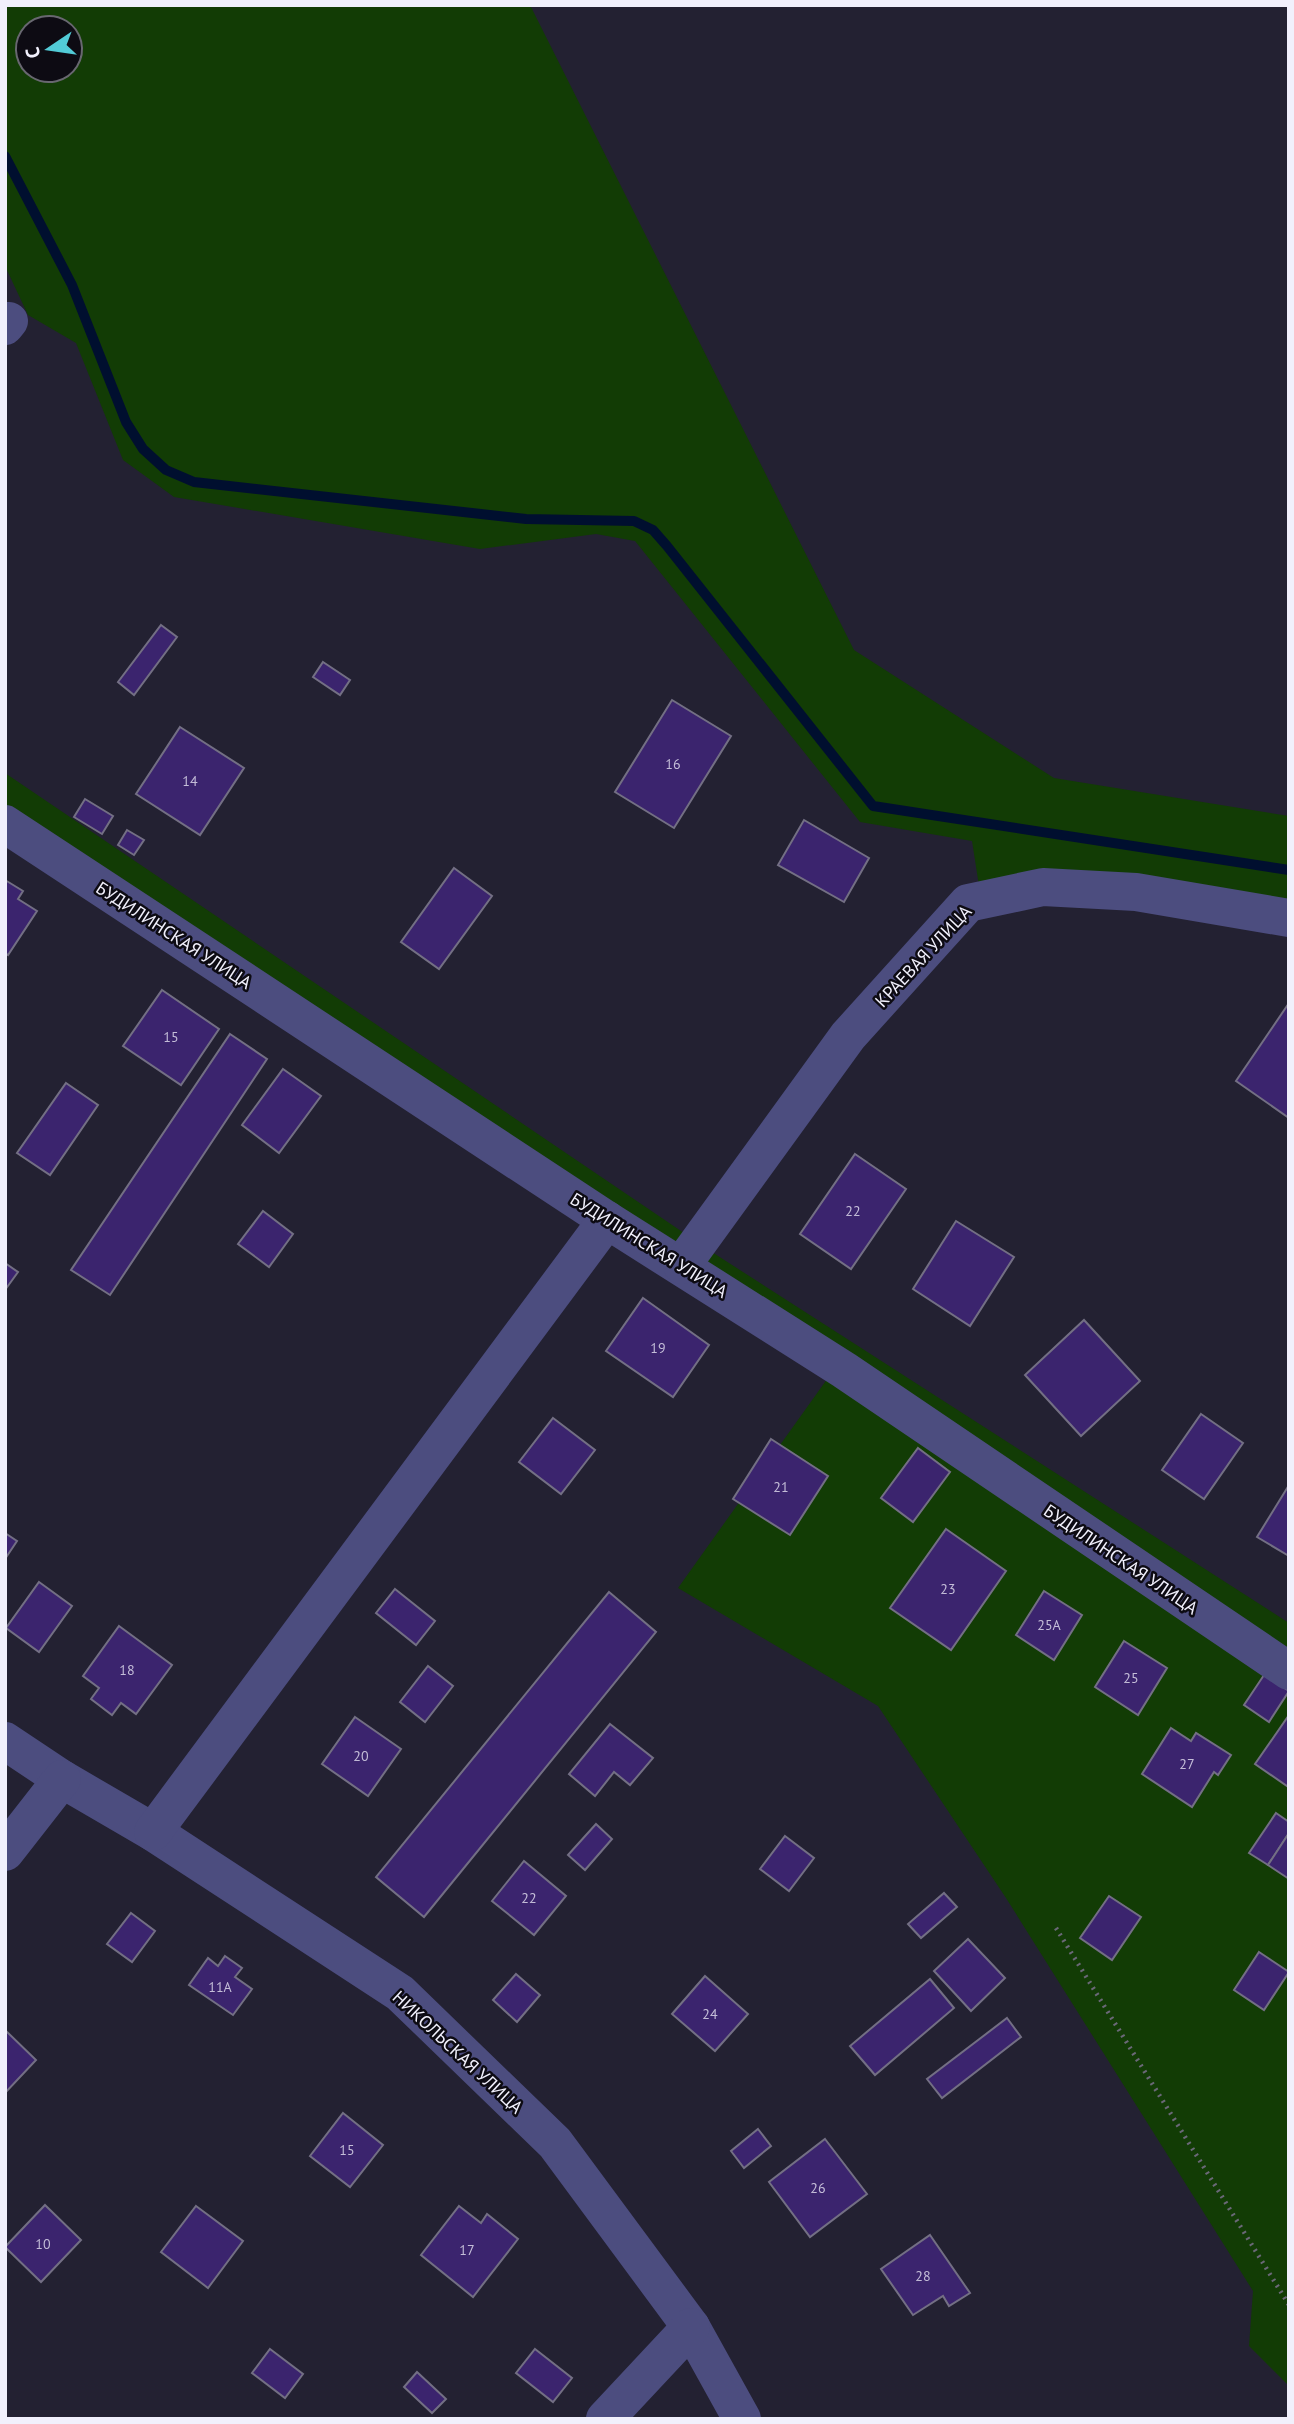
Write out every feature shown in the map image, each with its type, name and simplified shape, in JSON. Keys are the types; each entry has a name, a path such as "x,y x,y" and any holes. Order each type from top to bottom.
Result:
{"street":[{"name":"БУДИЛИНСКАЯ УЛИЦА","path":"5,824 607,1220 844,1370 1289,1671"},
{"name":"КРАЕВАЯ УЛИЦА","path":"682,1265 848,1036 968,903 1043,887 1136,892 1289,918"},
{"path":"153,1832 607,1220"},
{"name":"НИКОЛЬСКАЯ УЛИЦА","path":"5,1741 62,1779 153,1832 400,1993 555,2143 691,2326 742,2419"},
{"path":"5,1852 62,1779"},
{"path":"605,2419 691,2326"}],"path":[{"path":"1056,1928 1289,2305"}],"green space":[{"path":"5,5 530,5 854,650 1054,778 1289,816 1289,934 1148,910 1039,905 984,918 972,841 860,822 635,541 596,534 480,549 174,497 123,460 76,343 28,315 5,266"},
{"path":"5,773 715,1254 1289,1623 1289,2386 1249,2346 1253,2291 1006,1898 878,1706 678,1588 835,1368 5,841"}],"building":[{"path":"161,625 177,637 134,695 118,682"},
{"path":"323,662 350,680 340,695 313,677"},
{"path":"672,700 731,736 674,828 615,792"},
{"path":"180,727 244,768 200,835 136,794"},
{"path":"85,799 113,816 102,834 74,817"},
{"path":"804,820 869,858 844,902 778,865"},
{"path":"127,830 144,840 134,855 118,845"},
{"path":"454,868 492,896 439,969 401,942"},
{"path":"5,880 23,891 18,899 37,911 8,955 5,953"},
{"path":"162,990 219,1029 181,1085 123,1046"},
{"path":"1289,1003 1289,1118 1236,1081"},
{"path":"230,1034 267,1059 110,1295 71,1270"},
{"path":"283,1069 321,1096 279,1153 242,1125"},
{"path":"66,1083 98,1105 50,1175 17,1153"},
{"path":"855,1154 906,1189 851,1269 800,1234"},
{"path":"263,1211 293,1234 269,1267 238,1244"},
{"path":"956,1221 1014,1257 970,1326 913,1289"},
{"path":"5,1263 18,1272 5,1290"},
{"path":"643,1298 709,1345 673,1397 606,1351"},
{"path":"1084,1320 1140,1381 1081,1436 1025,1375"},
{"path":"1201,1414 1243,1443 1204,1499 1162,1470"},
{"path":"553,1418 595,1450 561,1494 519,1462"},
{"path":"771,1439 828,1476 790,1535 733,1499"},
{"path":"918,1448 950,1472 913,1522 881,1498"},
{"path":"1289,1485 1289,1556 1257,1537"},
{"path":"946,1529 1006,1571 951,1650 890,1608"},
{"path":"5,1533 17,1541 5,1559"},
{"path":"39,1582 72,1606 39,1652 6,1628"},
{"path":"395,1589 435,1621 416,1645 376,1613"},
{"path":"1044,1591 1082,1615 1054,1660 1016,1635"},
{"path":"609,1592 656,1632 424,1917 376,1877"},
{"path":"119,1626 172,1665 136,1714 121,1703 112,1715 91,1699 99,1688 83,1676"},
{"path":"1124,1641 1167,1668 1138,1715 1095,1687"},
{"path":"428,1666 453,1686 425,1722 400,1702"},
{"path":"1264,1675 1289,1691 1269,1722 1244,1705"},
{"path":"1289,1715 1289,1783 1287,1786 1255,1764"},
{"path":"355,1717 401,1749 368,1796 322,1764"},
{"path":"610,1724 653,1758 630,1785 614,1772 595,1796 569,1774"},
{"path":"1171,1728 1191,1741 1196,1733 1231,1755 1218,1775 1214,1772 1192,1807 1142,1774"},
{"path":"1276,1813 1289,1822 1289,1833 1268,1865 1249,1853"},
{"path":"596,1824 612,1839 585,1870 568,1855"},
{"path":"1289,1833 1289,1879 1268,1865"},
{"path":"785,1836 814,1858 789,1891 760,1869"},
{"path":"524,1861 566,1896 534,1935 492,1901"},
{"path":"944,1893 957,1907 921,1938 908,1924"},
{"path":"1109,1896 1141,1917 1112,1960 1080,1938"},
{"path":"131,1913 155,1931 132,1962 107,1944"},
{"path":"968,1939 1005,1978 971,2011 934,1971"},
{"path":"1259,1952 1289,1972 1264,2010 1234,1990"},
{"path":"225,1956 242,1968 235,1977 252,1989 233,2015 189,1985 208,1958 218,1966"},
{"path":"516,1974 540,1995 517,2022 493,2000"},
{"path":"705,1976 748,2014 715,2051 672,2014"},
{"path":"930,1979 954,2008 875,2075 850,2046"},
{"path":"1007,2018 1021,2037 942,2098 927,2079"},
{"path":"5,2030 36,2060 5,2093"},
{"path":"343,2113 383,2145 350,2187 310,2156"},
{"path":"758,2129 771,2146 744,2168 731,2151"},
{"path":"825,2139 867,2194 810,2237 769,2182"},
{"path":"45,2205 81,2240 41,2282 5,2247"},
{"path":"196,2206 243,2241 208,2288 161,2252"},
{"path":"459,2206 481,2223 487,2214 518,2239 473,2297 421,2255"},
{"path":"930,2235 970,2293 949,2306 943,2296 913,2315 881,2269"},
{"path":"270,2349 303,2374 285,2398 252,2373"},
{"path":"535,2349 572,2378 553,2402 516,2373"},
{"path":"417,2372 446,2399 432,2413 404,2387"}],"waterway":[{"path":"5,156 72,285 126,422 143,449 166,470 194,482 526,519 634,521 653,530 667,546 873,806 1289,870"}]}
